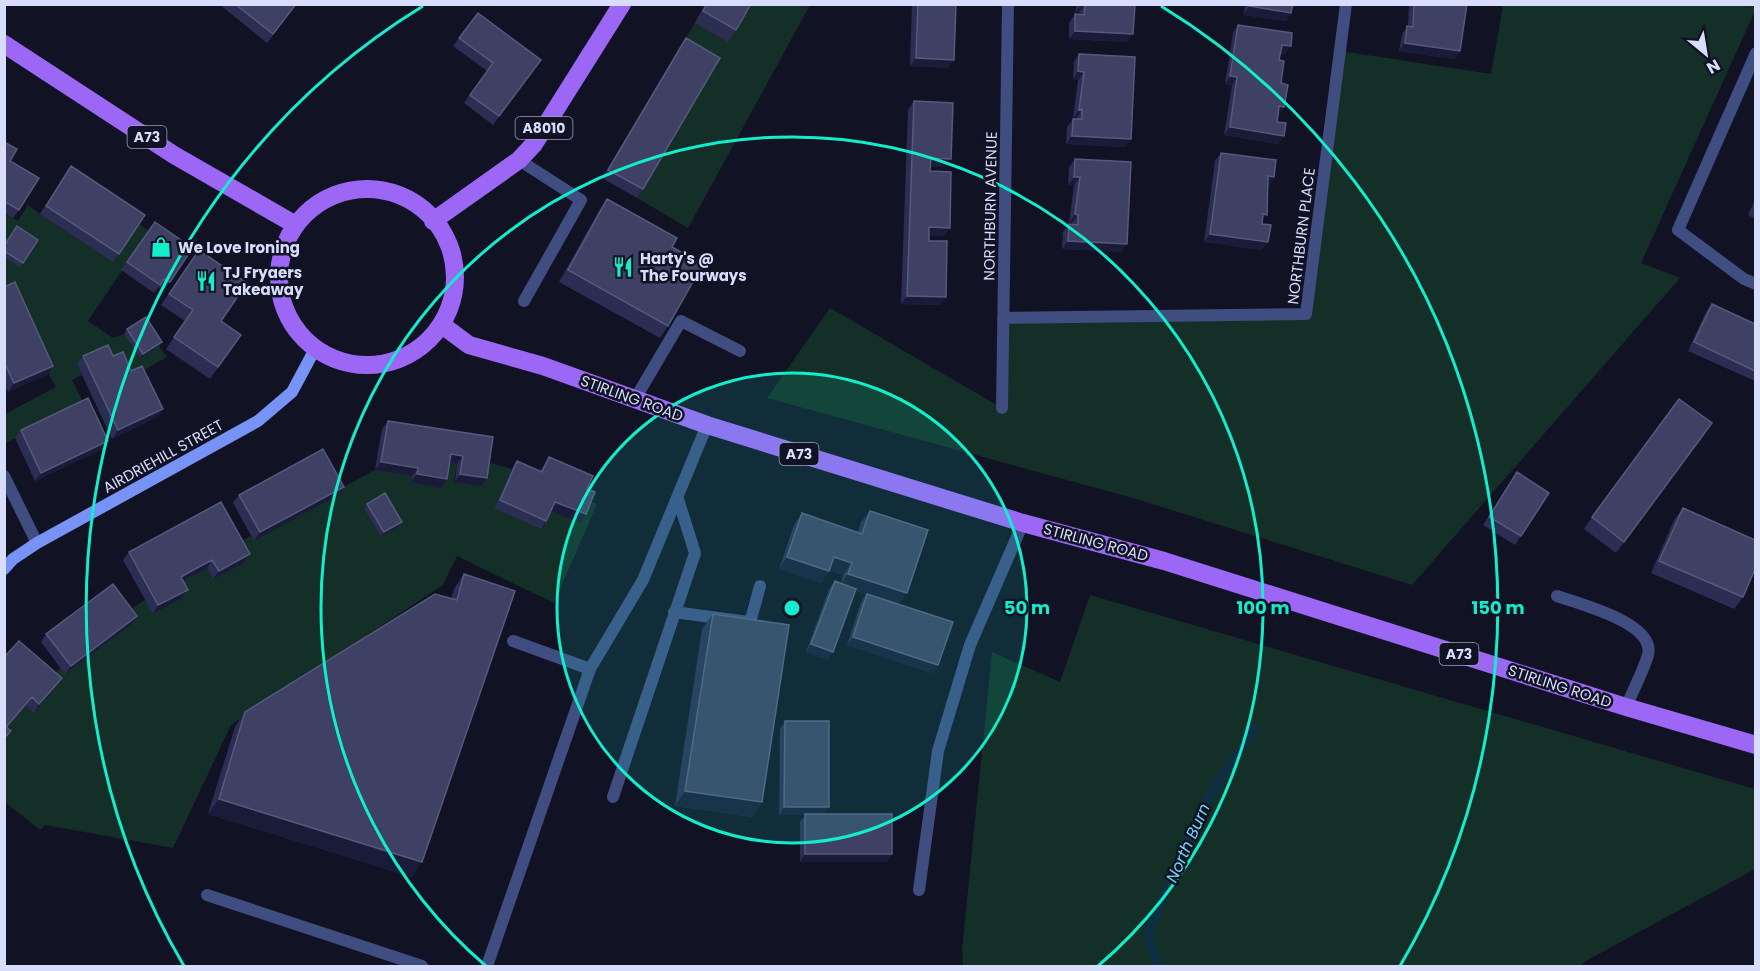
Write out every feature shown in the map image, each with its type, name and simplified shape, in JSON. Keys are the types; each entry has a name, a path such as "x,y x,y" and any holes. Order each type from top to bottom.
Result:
{"main road":[{"name":"A8010","path":"433,221 519,160 555,112 621,4"},
{"name":"A73","path":"4,44 174,155 294,224"},
{"path":"377,187 400,194 420,206 446,241 453,267 455,288 453,302 442,325 427,344 411,356 388,364 368,366 342,362 315,349 285,308 280,286 279,265 284,240 294,224 311,206 332,195 359,188 377,187"},
{"name":"STIRLING ROAD","path":"442,325 469,345 543,366 707,425 1023,523 1164,561 1755,745"},
{"name":"AIRDRIEHILL STREET","path":"7,562 37,543 258,421 292,392 315,349"}],"street":[{"name":"NORTHBURN AVENUE","path":"1002,408 1008,4"},
{"name":"NORTHBURN PLACE","path":"1003,318 1306,314 1346,4"},
{"path":"1755,52 1678,230 1744,279 1755,284"},
{"path":"519,160 581,200 524,301"},
{"path":"634,399 681,321 740,351"},
{"path":"487,966 590,669 643,580 707,425"},
{"path":"4,476 37,543"},
{"path":"613,797 695,553 678,499"},
{"path":"919,891 938,751 970,645 1023,523"},
{"path":"674,612 748,622 751,619 760,585"},
{"path":"1557,596 1626,621 1644,636 1649,653 1626,706"},
{"path":"513,641 590,669"},
{"path":"207,895 422,966"}],"green space":[{"path":"749,5 810,5 688,228 637,198 714,67 681,46 695,23"},
{"path":"1503,5 1755,5 1755,11 1641,263 1680,278 1412,585 1133,498 767,398 830,308 1002,408 1003,318 1306,314 1341,51 1491,74"},
{"path":"28,205 40,214 139,224 149,231 88,321 113,338 124,334 140,358 159,346 167,357 137,374 77,364 82,375 72,380 84,404 5,443 5,414 56,387 5,292 4,213 18,221"},
{"path":"484,461 512,469 494,508 549,510 581,523 589,501 597,504 554,603 457,556 443,585 231,725 173,848 45,825 40,830 5,802 5,730 26,706 34,712 56,686 48,679 123,614 145,600 153,613 182,598 175,585 207,568 213,579 244,563 234,545 251,536 254,540 338,495 336,491 375,470 445,462 457,464 454,482 480,486"},
{"path":"1090,595 1755,789 1755,869 1584,962 1582,966 963,966 962,950 992,652 1060,682"}],"building":[{"path":"235,4 296,4 273,34"},
{"path":"707,4 751,4 736,30 703,11"},
{"path":"918,4 956,4 954,60 916,58"},
{"path":"1081,4 1135,4 1133,34 1075,31 1075,14 1084,15 1085,5"},
{"path":"1250,4 1293,4 1291,13 1249,6"},
{"path":"1414,4 1467,4 1460,51 1405,43 1407,26 1413,27"},
{"path":"478,13 541,60 499,116 470,95 493,63 459,38"},
{"path":"1238,25 1292,33 1291,46 1282,45 1279,60 1284,61 1281,83 1288,85 1284,107 1279,106 1277,122 1286,123 1284,136 1230,127 1237,77 1230,76"},
{"path":"686,38 720,58 643,189 608,170"},
{"path":"1079,54 1135,57 1131,139 1072,136 1073,119 1082,119 1082,109 1079,110 1084,72 1078,71"},
{"path":"914,101 953,103 951,159 931,158 930,171 951,172 950,228 929,227 929,241 947,241 946,297 907,296"},
{"path":"4,142 17,149 10,161 39,178 19,210 4,201"},
{"path":"1221,153 1276,160 1274,177 1268,176 1267,215 1263,214 1262,224 1271,225 1268,242 1210,234"},
{"path":"1075,159 1131,162 1127,244 1068,241 1069,224 1078,225 1078,215 1075,214 1080,177 1074,177"},
{"path":"71,166 145,215 119,254 46,206"},
{"name":"Harty's @ The Fourways","path":"607,199 677,238 672,247 703,264 668,326 568,270"},
{"path":"155,222 188,245 183,251 188,255 170,282 164,279 160,285 127,262"},
{"path":"17,226 38,240 23,263 4,251 4,246"},
{"path":"199,250 247,283 221,321 241,335 218,367 174,337 193,310 169,294"},
{"path":"15,282 53,366 14,383 4,362 4,287"},
{"path":"1712,304 1755,324 1755,371 1694,342"},
{"path":"146,317 162,342 143,354 127,329"},
{"path":"108,345 113,356 123,352 131,371 142,366 163,409 118,430 83,356"},
{"path":"88,398 108,441 41,473 21,430"},
{"path":"1679,399 1712,423 1624,542 1592,517"},
{"path":"388,421 493,437 487,478 460,474 463,456 451,454 447,479 417,474 418,468 381,462"},
{"path":"323,449 344,487 260,532 239,495"},
{"path":"549,457 593,476 587,489 595,492 586,514 555,502 546,521 500,500 517,461 542,472"},
{"path":"1517,472 1549,493 1521,536 1489,517"},
{"path":"385,493 402,522 384,532 367,504"},
{"path":"221,502 250,554 219,571 212,560 195,569 181,577 188,590 158,605 129,552"},
{"path":"1683,508 1755,540 1755,569 1743,597 1659,561"},
{"path":"870,511 928,530 907,593 848,574 852,563 834,557 829,571 787,557 802,513 862,534"},
{"path":"464,574 515,591 422,862 219,799 245,712 435,594 457,600"},
{"path":"835,581 856,589 833,652 811,644"},
{"path":"113,584 137,616 71,666 46,634"},
{"path":"867,594 953,622 938,665 853,637"},
{"path":"713,614 789,625 762,802 685,791"},
{"path":"19,641 62,678 39,704 32,697 6,727 11,731 4,738 4,657"},
{"path":"785,721 829,721 829,807 784,807"},
{"path":"805,814 892,814 892,854 805,854"}],"waterway":[{"name":"North Burn","path":"1158,966 1148,935 1163,897 1208,798 1255,728"}],"place":[{"name":"We Love Ironing","path":"161,247"},
{"name":"Harty's @ The Fourways","path":"623,267"},
{"name":"TJ Fryaers Takeaway","path":"206,281"}]}
